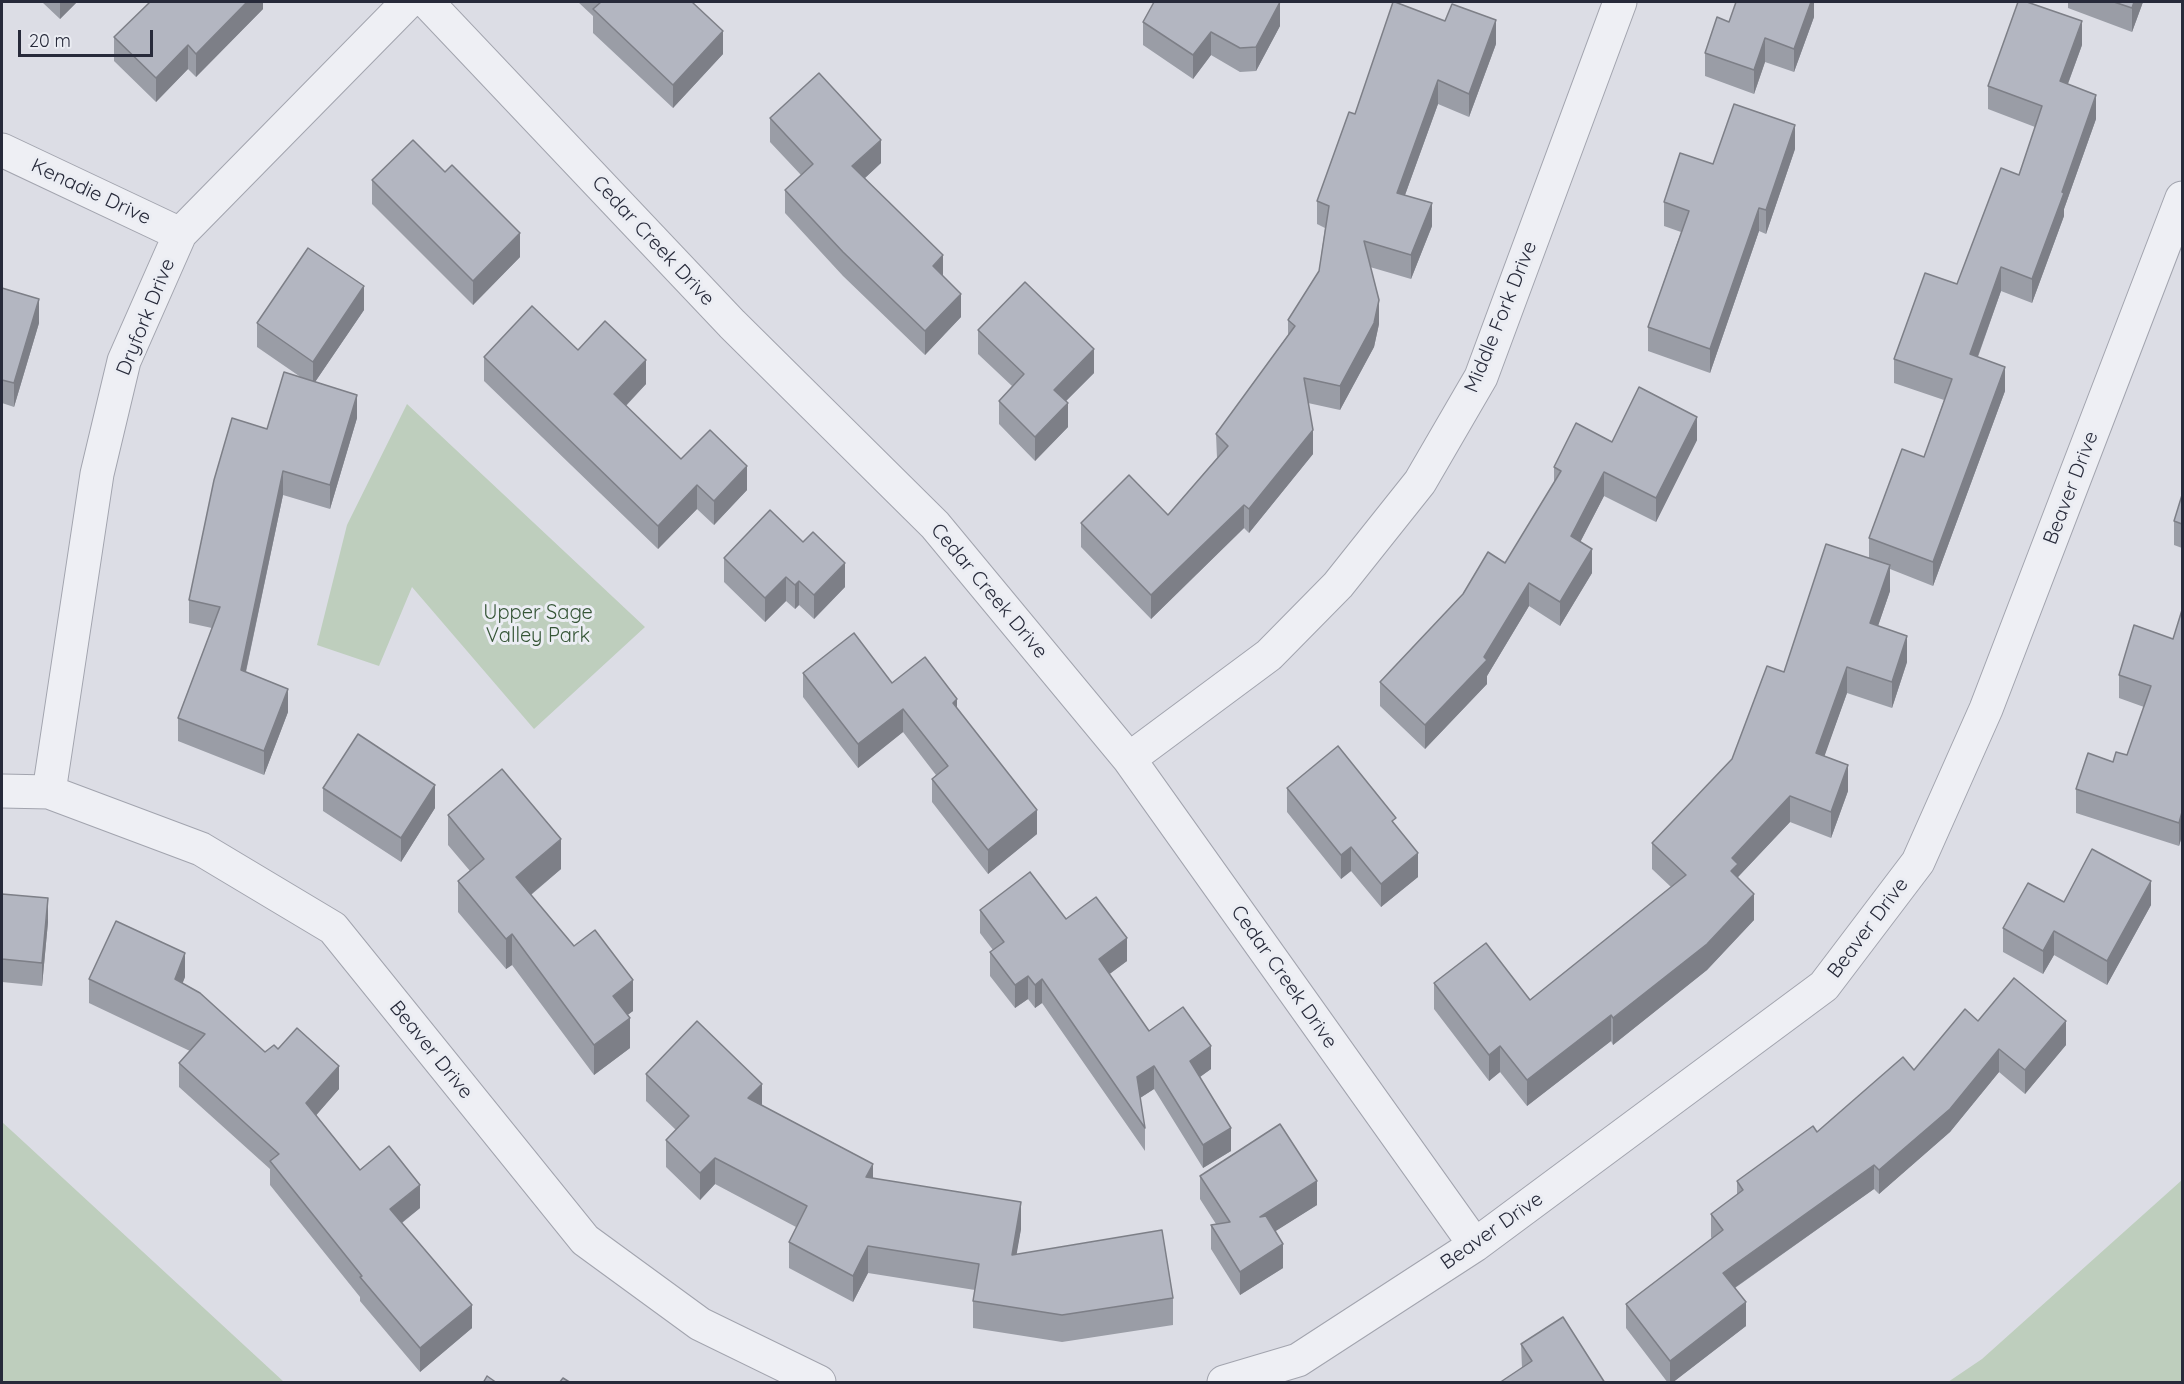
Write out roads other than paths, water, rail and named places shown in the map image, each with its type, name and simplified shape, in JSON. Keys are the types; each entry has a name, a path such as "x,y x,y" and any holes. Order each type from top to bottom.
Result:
{"street":[{"name":"Dryfork Drive","path":"49,792 97,474 124,361 180,234 408,2"},
{"name":"Cedar Creek Drive","path":"427,2 732,324 935,525 1129,759 1475,1245"},
{"name":"Middle Fork Drive","path":"1129,759 1269,655 1338,585 1420,482 1481,377 1620,2"},
{"name":"Kenadie Drive","path":"2,150 180,234"},
{"name":"Beaver Drive","path":"1224,1383 1298,1360 1475,1245 1824,986 1917,862 1986,709 2182,198"},
{"name":"Beaver Drive","path":"2,791 49,792 201,849 333,928 585,1240 700,1324 819,1383"}],"park label":[{"name":"Upper Sage Valley Park","path":"538,624"}]}
